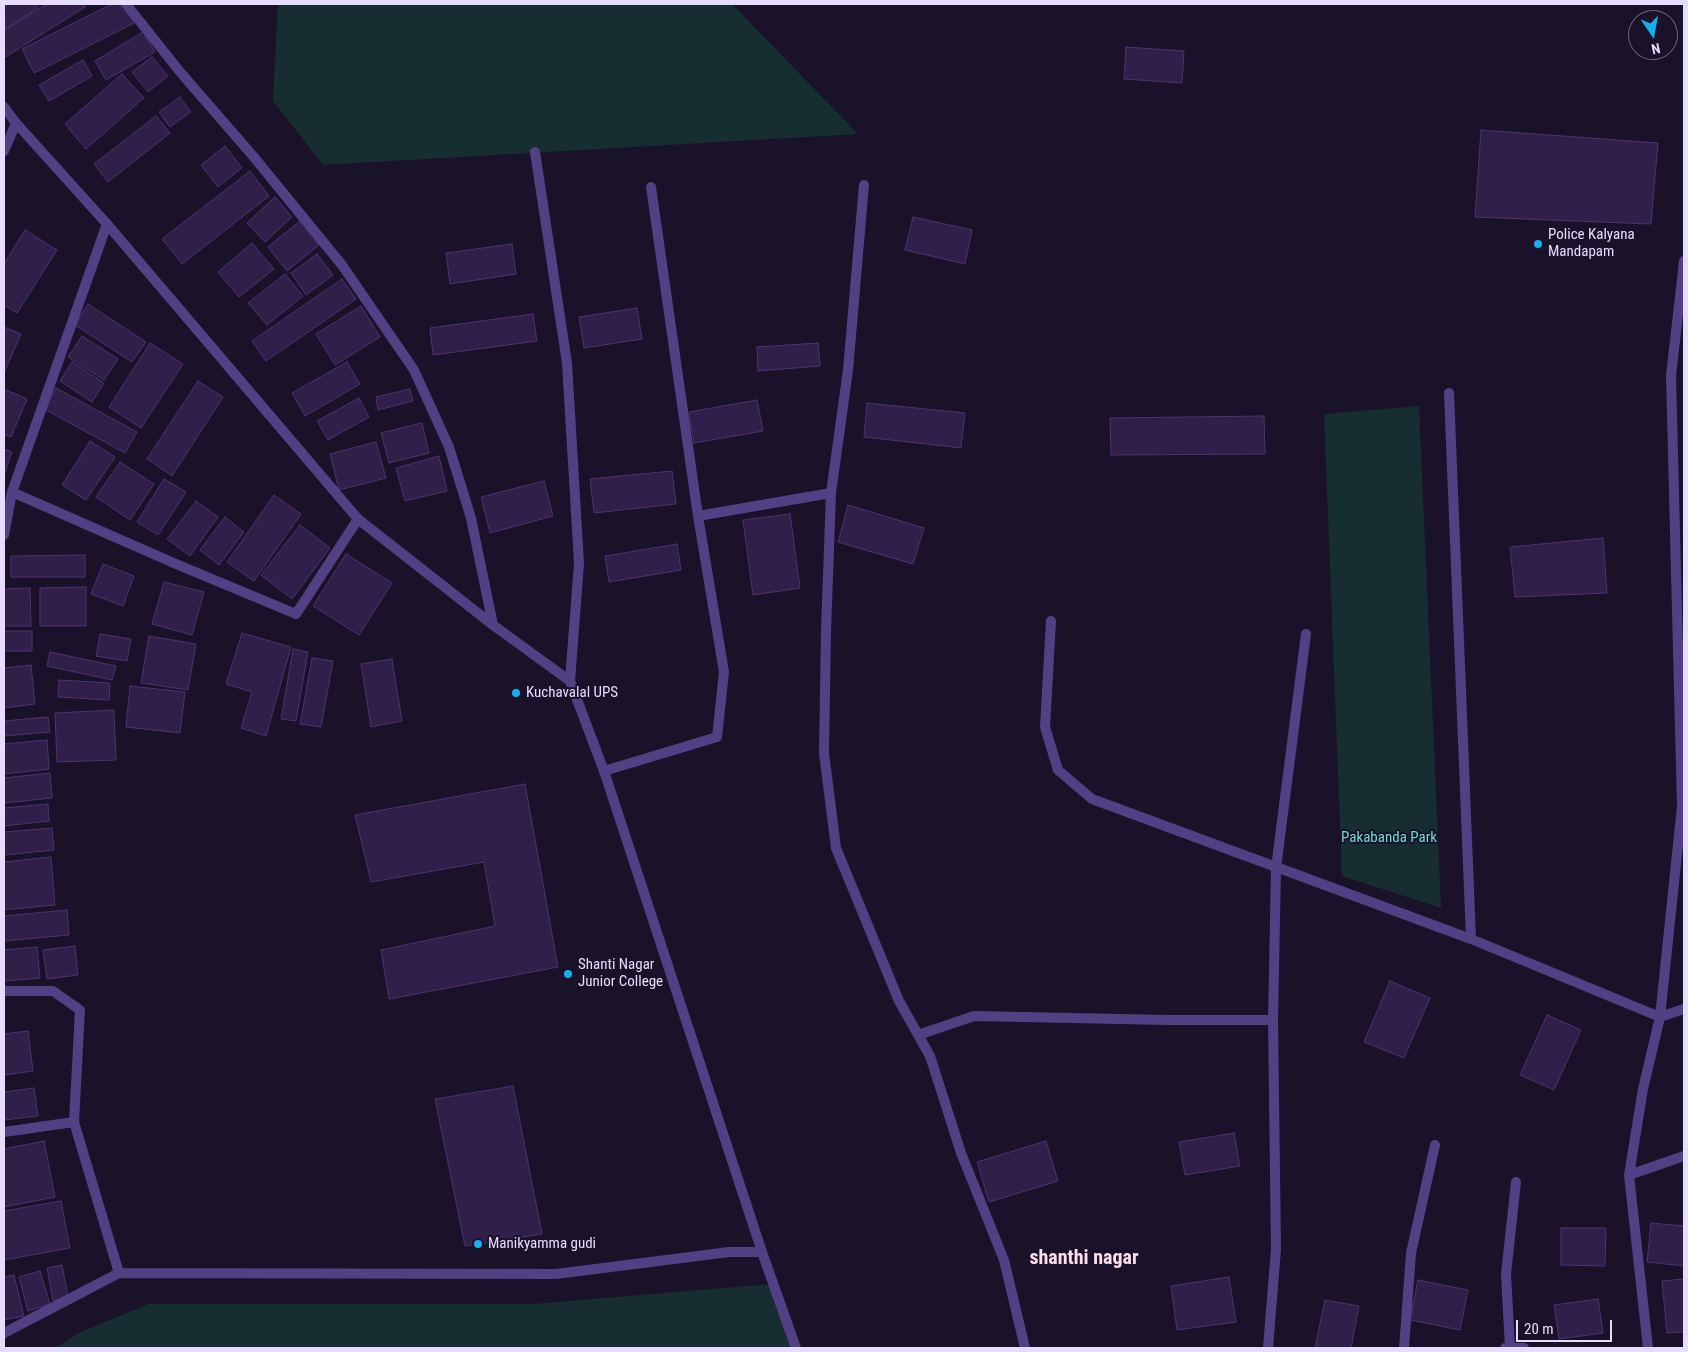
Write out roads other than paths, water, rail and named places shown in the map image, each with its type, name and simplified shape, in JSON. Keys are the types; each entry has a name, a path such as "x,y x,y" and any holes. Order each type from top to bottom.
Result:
{"street":[{"path":"126,4 181,73 253,156 342,265 414,370 449,447 471,518 493,625"},
{"path":"4,107 16,123 107,224 358,519 493,625 570,681"},
{"path":"4,151 16,123"},
{"path":"535,152 567,363 579,563 570,681 604,771 762,1252 796,1348"},
{"path":"864,185 848,370 831,493 824,753 836,848 899,1000 930,1056 961,1153 1004,1260 1025,1348"},
{"path":"604,771 717,737 724,672 698,516 651,186"},
{"path":"4,535 12,492 107,224"},
{"path":"1648,1348 1629,1175 1644,1089 1660,1017 1682,806 1671,376 1684,261"},
{"path":"1448,393 1471,939"},
{"path":"12,492 296,614 358,519"},
{"path":"698,516 831,493"},
{"path":"1051,621 1045,727 1058,770 1092,799 1471,939 1660,1017 1684,1010"},
{"path":"1268,1348 1276,1249 1273,1020 1276,868 1306,634"},
{"path":"4,991 53,991 80,1010 74,1122 119,1273"},
{"path":"918,1035 974,1016 1273,1020"},
{"path":"4,1132 74,1122"},
{"path":"1404,1348 1411,1253 1435,1145"},
{"path":"1629,1175 1684,1156"},
{"path":"1510,1348 1506,1274 1516,1182"},
{"path":"4,1333 119,1273 556,1274 728,1252 762,1252"},
{"path":"1505,1348 1524,1348"}],"place":[{"name":"Police Kalyana Mandapam","path":"1538,244"},
{"name":"Kuchavalal UPS","path":"516,693"},
{"name":"Shanti Nagar Junior College","path":"568,974"},
{"name":"Manikyamma gudi","path":"478,1244"}],"district":[{"name":"shanthi nagar","path":"1084,1259"}],"park label":[{"name":"Pakabanda Park","path":"1389,838"}]}
